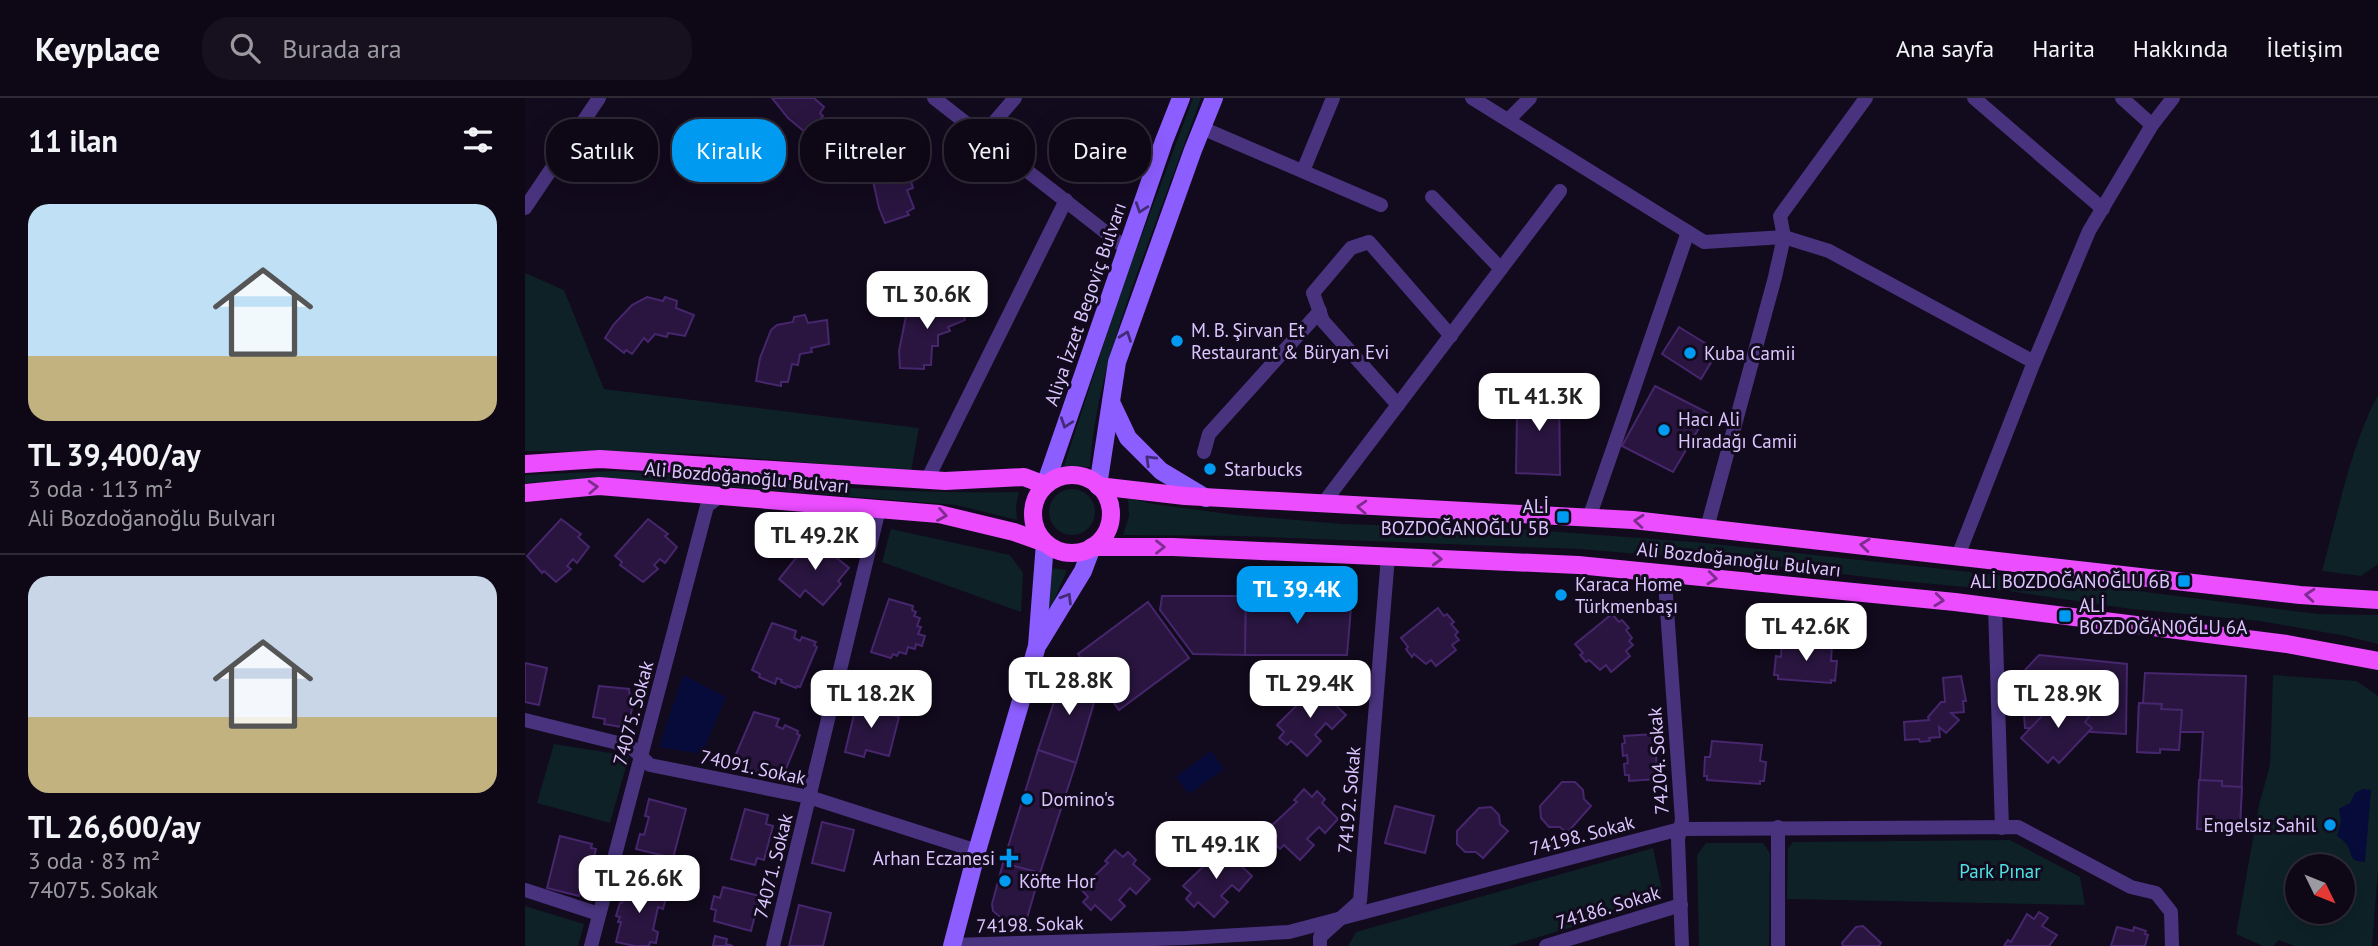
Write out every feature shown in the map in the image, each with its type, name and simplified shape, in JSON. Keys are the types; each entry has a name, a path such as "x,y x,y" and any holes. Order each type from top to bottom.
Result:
{"main road":[{"name":"Aliya İzzet Begoviç Bulvarı","path":"1045,485 1181,98"},
{"path":"1098,486 1117,362 1214,98"},
{"path":"1111,402 1128,438 1161,471 1206,498"},
{"name":"Ali Bozdoğanoğlu Bulvarı","path":"525,464 600,459 927,480 1024,477 1045,485"},
{"path":"1069,475 1082,476 1098,486 1109,503 1111,516 1101,539 1080,552 1067,553 1045,543 1037,533 1033,509 1037,496 1045,485 1056,478 1069,475"},
{"name":"Ali Bozdoğanoğlu Bulvarı","path":"525,492 600,486 939,514 1014,532 1045,543"},
{"name":"Ali Bozdoğanoğlu Bulvarı","path":"1098,486 1206,498 1589,518 1707,528 2287,593 2378,600"},
{"path":"952,946 1037,646 1045,543"},
{"path":"1037,646 1083,571 1092,547"},
{"name":"Ali Bozdoğanoğlu Bulvarı","path":"1092,547 1173,547 1577,565 1995,607 2287,644 2378,661"}],"street":[{"path":"525,208 599,98"},
{"path":"934,98 962,119"},
{"path":"997,119 1015,98"},
{"path":"1303,171 1333,98"},
{"path":"1508,121 1529,98"},
{"path":"1707,528 1784,237 1780,216 1866,98"},
{"path":"1974,98 2102,209"},
{"path":"2122,98 2152,125"},
{"path":"1958,556 2089,231 2152,125 2173,98"},
{"path":"1479,100 1508,121 1704,242 1784,237 1829,251 2034,362"},
{"path":"1202,128 1381,205"},
{"path":"1035,176 1126,249"},
{"path":"1322,505 1560,191"},
{"path":"1432,197 1501,269"},
{"path":"927,480 1066,200"},
{"path":"1589,518 1688,232"},
{"path":"1398,405 1323,321 1313,293 1351,248 1369,242 1451,336"},
{"path":"1204,452 1209,434 1320,311"},
{"name":"74075. Sokak","path":"590,946 707,506 720,496"},
{"name":"74071. Sokak","path":"773,946 879,509"},
{"name":"74192. Sokak","path":"1319,946 1320,937 1360,901 1388,556"},
{"name":"74204. Sokak","path":"1666,573 1665,596 1682,820 1678,839 1682,946"},
{"path":"1995,607 2003,828"},
{"name":"74091. Sokak","path":"525,720 630,746 650,765 809,797 977,851"},
{"path":"1778,827 1778,946"},
{"name":"74198. Sokak","path":"952,946 1172,939 1289,932 1680,829 1778,827 2018,827 2131,887 2156,894 2171,912 2172,946"},
{"path":"525,890 599,914"},
{"name":"74186. Sokak","path":"1546,946 1681,905"}],"green space":[{"path":"1193,98 1201,98 1110,356 1097,411 1090,467 1064,466 1122,288"},
{"path":"525,273 564,290 604,389 919,428 911,471 698,454 525,451"},
{"path":"2378,395 2378,564 2361,576 2322,571 2352,459"},
{"path":"614,471 867,489 1019,492 1017,520 956,505 682,483 613,479 525,483 525,475"},
{"path":"1072,489 1088,496 1095,512 1088,528 1072,535 1056,528 1049,512 1056,496"},
{"path":"1128,498 1236,515 1343,524 1520,529 1705,543 2107,587 2318,614 2378,615 2378,644 2260,621 2131,609 2009,591 1746,563 1579,549 1237,536 1123,535 1129,516"},
{"path":"891,529 1010,555 1023,573 1021,612 882,562"},
{"path":"1050,568 1067,570 1043,627"},
{"path":"2273,675 2357,681 2378,696 2378,870 2372,946 2294,946 2279,940 2273,946 2263,946 2236,934 2259,805 2270,765"},
{"path":"554,744 629,756 610,823 537,803"},
{"name":"Park Pınar","path":"2010,840 2080,877 2085,905 1787,899 1788,848 1793,842"},
{"path":"1706,843 1763,843 1770,853 1769,946 1699,946 1697,855"},
{"path":"1653,848 1662,890 1656,902 1509,946 1348,946 1356,932"},
{"path":"525,906 584,924 578,946 525,946"}],"shaded area":[{"path":"683,675 726,697 702,754 659,747"},
{"path":"1211,751 1224,769 1189,794 1176,777"},
{"path":"2363,789 2371,790 2365,862 2355,860 2355,854 2351,854 2348,846 2337,836 2341,821 2339,809 2350,803 2355,793"}],"building":[{"path":"772,98 814,98 824,107 820,119 800,119 800,128"},
{"path":"873,182 911,182 913,188 907,190 914,208 907,212 909,215 885,223"},
{"path":"938,296 942,302 960,298 965,320 948,327 950,331 938,335 938,346 932,346 931,365 924,365 924,369 900,368 899,351 906,316 911,310 927,304 926,299"},
{"path":"647,297 663,301 665,297 677,301 676,308 694,315 685,336 668,333 667,337 655,334 648,342 644,338 632,354 626,350 624,353 605,338 632,305"},
{"path":"805,315 808,323 827,320 829,344 800,354 798,365 792,364 788,382 781,382 781,386 756,381 760,358 771,330 777,325 793,322 794,317"},
{"name":"Kuba Camii","path":"1679,327 1718,351 1701,379 1662,354"},
{"path":"1525,386 1559,388 1560,475 1516,473 1517,415 1524,416"},
{"name":"Hacı Ali Hıradağı Camii","path":"1655,386 1708,413 1673,472 1622,446"},
{"path":"561,519 581,534 578,537 589,547 577,563 573,559 567,566 571,569 556,582 544,571 542,573 527,556"},
{"path":"648,519 668,534 665,536 677,547 665,563 660,559 654,565 658,569 643,582 620,565 622,562 615,556"},
{"path":"814,542 839,546 832,554 849,568 838,581 841,584 823,605 805,590 800,597 779,579 808,543 811,546"},
{"path":"1162,596 1246,596 1245,655 1193,654 1160,610"},
{"path":"1246,596 1344,598 1351,607 1347,655 1245,655"},
{"path":"889,599 913,606 912,610 916,612 914,616 920,618 917,626 921,627 918,634 925,636 922,646 916,644 915,649 908,647 906,654 899,652 891,658 871,652"},
{"path":"1148,602 1189,658 1119,710 1078,654"},
{"path":"1438,608 1454,622 1451,624 1458,632 1455,635 1459,640 1452,645 1456,650 1436,666 1431,660 1426,664 1414,654 1412,657 1401,638"},
{"path":"1612,614 1629,628 1626,630 1633,645 1626,651 1630,656 1611,672 1606,665 1600,670 1589,660 1586,662 1580,655 1583,653 1575,644"},
{"path":"772,623 796,631 794,638 800,641 802,637 816,642 814,645 817,647 800,687 796,688 777,678 775,684 759,677 760,674 752,670"},
{"path":"1782,641 1832,645 1831,661 1837,661 1835,681 1831,680 1831,683 1778,679 1778,675 1774,675 1776,656 1781,657"},
{"path":"2039,655 2127,664 2126,734 2025,728 2022,686 2025,670"},
{"path":"525,663 547,668 539,705 525,702"},
{"path":"1066,666 1076,668 1096,696 1076,763 1038,750"},
{"path":"2145,673 2246,676 2240,826 2221,825 2220,830 2197,829 2203,732 2180,732 2179,750 2137,752 2139,703 2143,703"},
{"path":"1961,676 1966,701 1963,701 1964,712 1951,713 1959,720 1946,733 1939,727 1940,737 1929,738 1930,741 1905,740 1904,722 1929,720 1928,717 1941,702 1945,702 1943,678"},
{"path":"1311,685 1319,693 1324,687 1332,695 1329,699 1346,715 1332,729 1326,723 1315,735 1321,741 1307,756 1291,741 1287,745 1279,738 1284,732 1277,725 1304,698 1301,696"},
{"path":"599,686 629,689 630,699 634,699 630,718 626,717 621,727 604,724 605,719 593,717"},
{"path":"2064,693 2089,717 2085,722 2092,728 2059,763 2053,757 2048,763 2021,738"},
{"path":"858,698 878,703 876,711 899,717 889,756 866,750 864,757 845,752"},
{"path":"2139,703 2162,704 2161,709 2182,710 2179,750 2137,752"},
{"path":"754,712 779,719 776,726 783,729 785,725 798,731 797,734 800,735 783,776 780,774 779,777 760,767 758,773 741,766 743,763 734,759"},
{"path":"1654,734 1658,779 1629,781 1629,775 1625,775 1624,764 1628,763 1627,755 1623,756 1624,736"},
{"path":"1712,741 1762,745 1760,761 1766,762 1764,781 1760,781 1760,784 1707,780 1707,776 1704,776 1705,757 1710,757"},
{"path":"1038,750 1076,763 1040,873 1003,863"},
{"path":"2199,780 2222,781 2222,786 2242,787 2240,826 2221,825 2220,830 2197,829"},
{"path":"1562,782 1575,782 1583,790 1584,799 1591,806 1567,833 1560,827 1549,827 1541,818 1540,806"},
{"path":"1304,789 1312,797 1317,791 1325,799 1322,803 1338,819 1325,833 1319,827 1307,839 1314,845 1300,860 1284,845 1280,849 1272,842 1277,836 1269,828 1297,802 1294,800"},
{"path":"649,799 686,809 673,858 636,849 640,834 644,835 649,817 645,816"},
{"path":"1395,806 1434,816 1425,853 1385,843"},
{"path":"1491,807 1499,815 1500,824 1508,831 1483,858 1476,852 1465,852 1457,844 1457,831 1479,808"},
{"path":"745,809 768,815 766,824 773,826 764,860 757,858 755,865 731,859"},
{"path":"822,822 854,830 844,871 812,863"},
{"path":"560,836 592,844 591,848 596,849 585,894 580,893 579,896 547,888"},
{"path":"1218,847 1226,854 1231,849 1239,857 1235,860 1252,876 1239,891 1232,885 1221,896 1228,902 1214,917 1198,902 1194,907 1186,899 1191,893 1183,886 1210,860 1208,857"},
{"path":"1115,850 1123,857 1128,852 1136,860 1133,864 1150,879 1136,894 1130,888 1119,900 1125,906 1111,920 1095,905 1091,910 1083,902 1088,897 1081,889 1108,863 1105,861"},
{"path":"1003,863 1040,873 1025,925 1011,926 993,911 992,904"},
{"path":"630,882 663,889 661,897 666,898 663,909 658,907 653,930 658,932 656,943 650,942 649,946 616,942 621,922 618,922 620,917 616,916 620,903 626,899"},
{"path":"723,887 760,896 751,931 714,921 716,910 711,909 714,896 720,898"},
{"path":"799,905 831,913 823,946 789,946"},
{"path":"2039,912 2048,918 2042,926 2057,935 2049,946 2004,946 2008,940 2011,942 2027,914 2034,919"},
{"path":"1863,926 1881,943 1879,946 1843,946 1842,943 1856,927"},
{"path":"2117,927 2133,931 2134,927 2146,931 2145,934 2148,935 2145,946 2111,946"},
{"path":"715,936 727,939 726,944 733,946 713,946"}],"place":[{"name":"M. B. Şirvan Et Restaurant & Büryan Evi","path":"1177,341"},
{"name":"Kuba Camii","path":"1690,353"},
{"name":"Hacı Ali Hıradağı Camii","path":"1664,430"},
{"name":"Starbucks","path":"1210,469"},
{"name":"ALİ BOZDOĞANOĞLU 5B","path":"1563,517"},
{"name":"ALİ BOZDOĞANOĞLU 6B","path":"2184,581"},
{"name":"Karaca Home Türkmenbaşı","path":"1561,595"},
{"name":"ALİ BOZDOĞANOĞLU 6A","path":"2065,616"},
{"name":"Domino's","path":"1027,799"},
{"name":"Engelsiz Sahil","path":"2330,825"},
{"name":"Arhan Eczanesi","path":"1009,858"},
{"name":"Köfte Hor","path":"1005,881"}]}
